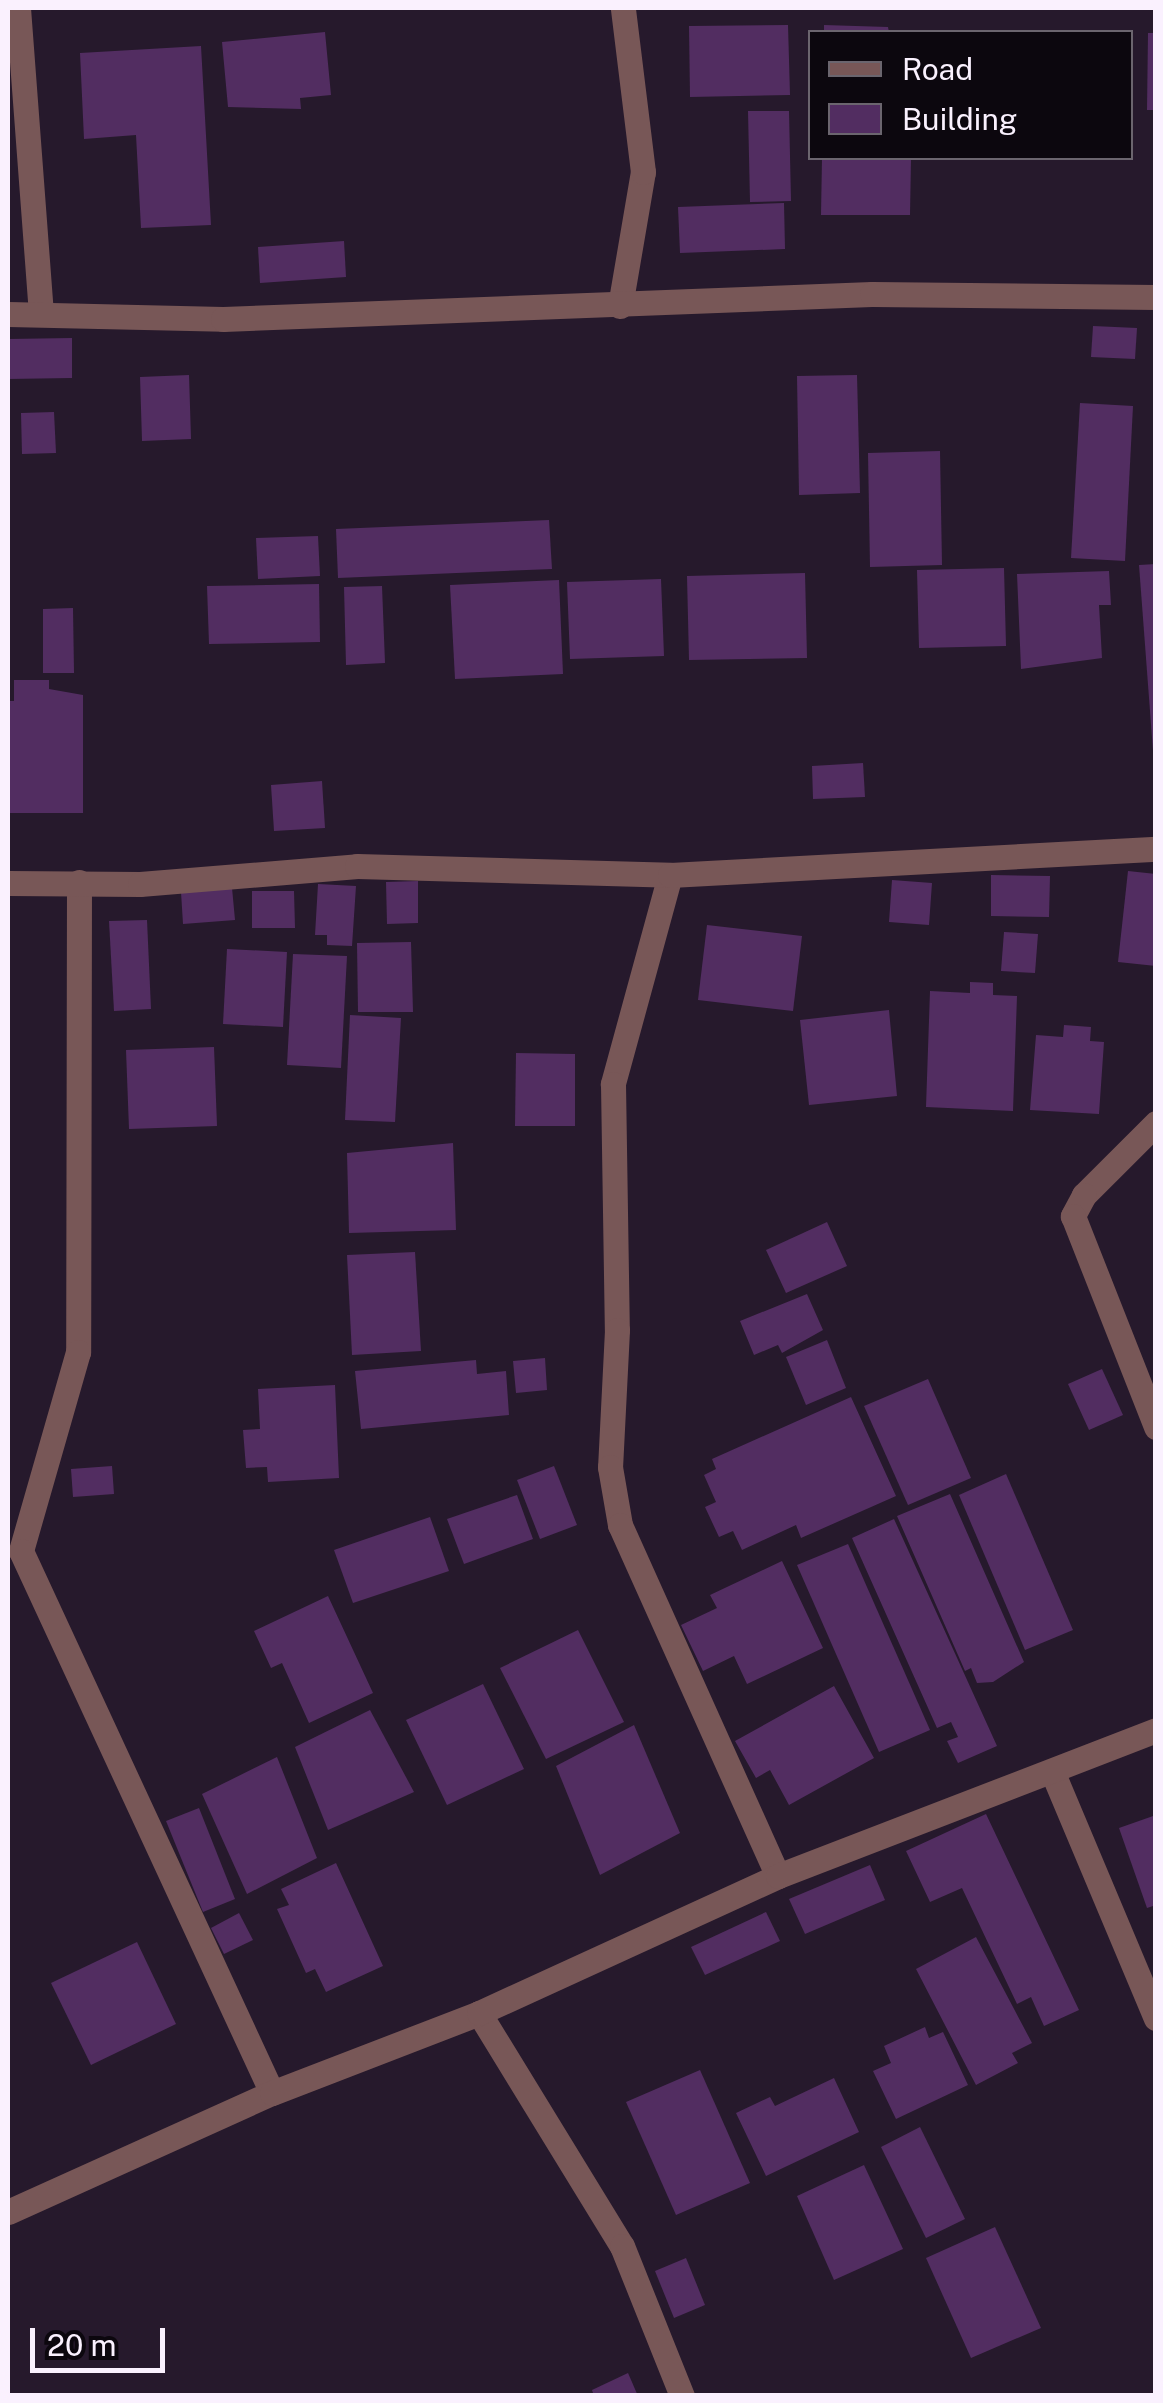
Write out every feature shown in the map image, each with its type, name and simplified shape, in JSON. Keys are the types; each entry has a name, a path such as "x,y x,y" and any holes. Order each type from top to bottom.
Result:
{"street":[{"path":"18,8 41,312"},
{"path":"620,306 643,172 623,8"},
{"path":"8,314 223,319 872,294 1156,297"},
{"path":"8,883 140,884 358,866 670,875 1156,849"},
{"path":"670,875 612,1084 617,1330 610,1467 620,1525 778,1876"},
{"path":"79,882 78,1352 21,1550 272,2094"},
{"path":"1156,1124 1084,1196 1073,1216 1156,1427"},
{"path":"8,2212 272,2094 479,2014 778,1876 1156,1730"},
{"path":"1052,1770 1156,2018"},
{"path":"479,2014 622,2246 682,2396"}],"building":[{"path":"788,25 790,95 690,97 689,26"},
{"path":"824,25 889,30 824,30"},
{"path":"325,32 331,95 300,98 301,109 228,107 222,42"},
{"path":"1148,33 1156,33 1156,110 1147,110"},
{"path":"201,46 211,225 141,228 136,135 84,139 80,53"},
{"path":"748,111 789,111 791,201 750,202"},
{"path":"822,160 911,160 910,215 821,215"},
{"path":"784,203 785,249 680,253 678,207"},
{"path":"344,241 346,277 260,283 258,247"},
{"path":"1093,326 1137,328 1135,359 1091,357"},
{"path":"72,338 72,378 8,379 8,339"},
{"path":"189,375 191,439 142,441 140,377"},
{"path":"857,375 860,493 799,495 797,376"},
{"path":"1080,403 1133,406 1125,561 1071,558"},
{"path":"54,412 56,453 22,454 21,413"},
{"path":"940,451 942,565 870,567 868,453"},
{"path":"549,520 552,569 338,578 336,529"},
{"path":"318,536 320,576 258,579 256,538"},
{"path":"1156,564 1156,751 1153,751 1139,565"},
{"path":"1004,568 1006,646 919,648 917,570"},
{"path":"1109,571 1111,605 1099,605 1102,658 1021,669 1017,574"},
{"path":"805,573 807,658 689,660 687,576"},
{"path":"661,579 664,656 570,659 567,582"},
{"path":"559,580 563,674 455,679 450,585"},
{"path":"319,584 320,642 209,644 207,586"},
{"path":"382,586 385,663 346,665 344,587"},
{"path":"73,608 74,673 43,673 43,609"},
{"path":"14,680 49,680 49,689 83,695 83,813 8,813 8,701 14,701"},
{"path":"863,763 865,797 813,799 812,766"},
{"path":"322,781 325,828 274,831 271,785"},
{"path":"1128,871 1156,874 1156,966 1118,962"},
{"path":"991,875 1050,876 1049,917 991,916"},
{"path":"892,880 932,883 929,925 889,922"},
{"path":"418,881 418,923 387,924 386,882"},
{"path":"318,884 356,886 352,946 327,945 327,935 315,935"},
{"path":"232,888 235,920 183,924 181,892"},
{"path":"252,891 294,891 295,928 252,928"},
{"path":"147,920 151,1009 114,1011 109,921"},
{"path":"707,925 802,936 793,1011 698,1000"},
{"path":"1004,932 1038,934 1035,973 1001,971"},
{"path":"411,942 413,1012 358,1012 357,943"},
{"path":"227,949 287,952 283,1027 223,1024"},
{"path":"293,954 347,956 341,1068 287,1065"},
{"path":"970,982 993,983 993,995 1017,996 1013,1111 926,1107 930,991 970,993"},
{"path":"889,1010 897,1096 809,1105 800,1020"},
{"path":"350,1015 401,1018 395,1122 345,1120"},
{"path":"1064,1025 1091,1027 1090,1041 1104,1042 1099,1114 1030,1110 1036,1035 1063,1037"},
{"path":"214,1047 217,1126 129,1129 126,1050"},
{"path":"516,1053 575,1054 575,1126 515,1126"},
{"path":"453,1143 456,1230 349,1233 347,1153"},
{"path":"827,1222 847,1266 786,1293 766,1250"},
{"path":"415,1252 421,1351 352,1355 347,1255"},
{"path":"807,1294 823,1330 782,1353 778,1345 754,1355 740,1321"},
{"path":"827,1340 846,1388 806,1405 786,1357"},
{"path":"545,1358 547,1390 516,1393 513,1361"},
{"path":"476,1360 477,1374 506,1371 509,1415 361,1429 355,1371"},
{"path":"1102,1369 1123,1415 1089,1430 1068,1384"},
{"path":"928,1379 971,1478 908,1505 864,1406"},
{"path":"335,1385 339,1478 268,1482 267,1467 246,1468 243,1430 260,1429 258,1389"},
{"path":"851,1397 896,1496 801,1538 796,1525 742,1550 733,1531 719,1537 705,1507 716,1502 704,1475 716,1469 712,1459"},
{"path":"112,1466 114,1494 73,1497 71,1469"},
{"path":"554,1466 577,1525 540,1539 517,1480"},
{"path":"1006,1474 1073,1630 1025,1650 959,1495"},
{"path":"950,1494 1024,1662 993,1682 977,1683 971,1668 965,1671 897,1516"},
{"path":"517,1495 533,1539 464,1564 447,1519"},
{"path":"430,1517 449,1571 353,1603 334,1550"},
{"path":"894,1519 997,1746 958,1763 947,1741 958,1737 951,1722 937,1728 852,1538"},
{"path":"848,1544 930,1730 879,1752 797,1565"},
{"path":"782,1561 823,1648 747,1684 734,1656 703,1671 681,1625 717,1608 710,1595"},
{"path":"328,1596 373,1693 309,1723 282,1663 271,1668 254,1631"},
{"path":"578,1630 624,1722 546,1759 500,1668"},
{"path":"483,1684 524,1769 447,1805 406,1720"},
{"path":"834,1686 874,1758 789,1805 770,1770 756,1778 735,1741"},
{"path":"370,1710 414,1792 328,1830 295,1747"},
{"path":"634,1725 680,1833 600,1875 556,1766"},
{"path":"277,1757 317,1858 247,1894 202,1794"},
{"path":"199,1808 235,1899 203,1912 166,1821"},
{"path":"986,1814 1079,2010 1044,2026 1031,1997 1017,2004 962,1888 930,1902 906,1851"},
{"path":"1156,1815 1156,1905 1147,1908 1119,1828"},
{"path":"336,1863 383,1966 326,1992 315,1969 306,1973 277,1909 289,1905 281,1889"},
{"path":"870,1865 885,1900 805,1934 789,1899"},
{"path":"766,1912 780,1941 705,1975 691,1947"},
{"path":"239,1913 253,1940 224,1954 211,1928"},
{"path":"976,1937 1032,2043 1012,2053 1018,2063 976,2085 916,1969"},
{"path":"137,1942 176,2024 91,2065 51,1983"},
{"path":"925,2027 929,2038 943,2032 968,2085 896,2119 873,2071 891,2063 884,2046"},
{"path":"700,2070 750,2183 676,2215 626,2102"},
{"path":"834,2078 859,2132 766,2176 736,2113 770,2097 775,2106"},
{"path":"920,2127 965,2219 926,2238 881,2147"},
{"path":"864,2165 903,2249 834,2280 797,2196"},
{"path":"995,2227 1041,2328 971,2358 926,2258"},
{"path":"686,2258 705,2305 674,2318 655,2271"},
{"path":"628,2373 638,2396 594,2396 592,2390"}]}
